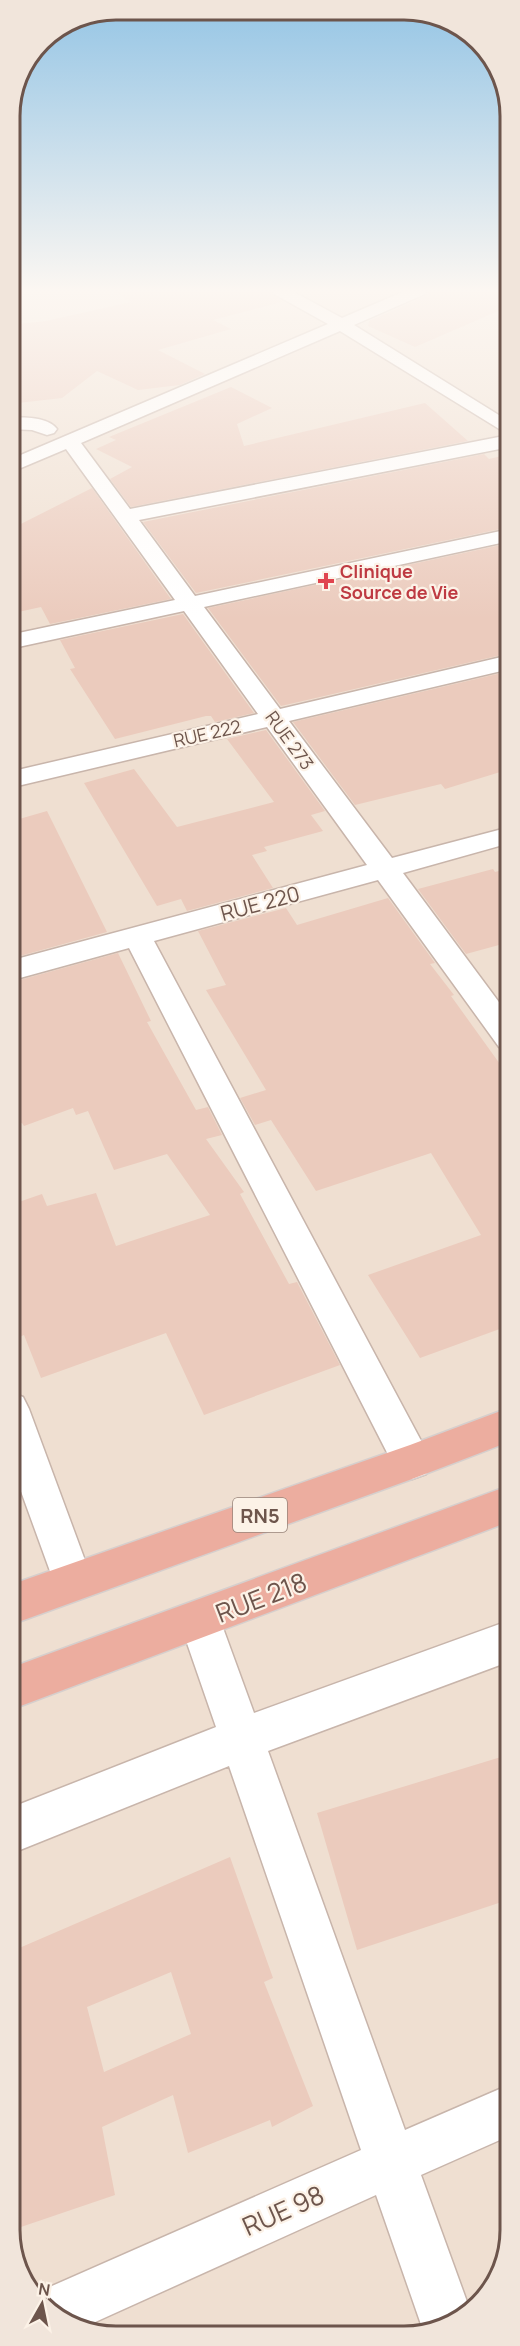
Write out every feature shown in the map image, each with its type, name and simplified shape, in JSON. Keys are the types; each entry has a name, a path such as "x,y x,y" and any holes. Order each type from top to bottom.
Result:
{"highway":[{"name":"RN5","path":"20,1601 412,1462 500,1428"},
{"name":"RUE 218","path":"20,1685 500,1507"}],"street":[{"path":"20,441 58,432 142,400"},
{"path":"463,400 500,424"},
{"path":"20,423 35,424 58,432"},
{"path":"20,459 58,432"},
{"name":"RUE 273","path":"58,432 125,516 500,1025"},
{"path":"125,516 500,443"},
{"path":"20,640 500,537"},
{"name":"RUE 222","path":"20,777 500,664"},
{"name":"RUE 220","path":"20,968 500,838"},
{"path":"137,936 412,1462"},
{"path":"20,1436 73,1582"},
{"path":"200,1620 445,2318"},
{"path":"20,1827 242,1739 500,1644"},
{"name":"RUE 98","path":"60,2309 500,2114"}],"shaded area":[{"path":"20,400 500,400 500,2237 497,2255 491,2273 484,2284 463,2307 447,2317 417,2326 116,2326 97,2325 79,2319 57,2307 29,2273 20,2243"}],"building":[{"path":"20,400 40,400 20,403"},
{"path":"198,400 257,400 272,408 237,424 244,446 425,403 468,441 131,507 110,479 132,467 96,449 116,440 109,437"},
{"path":"484,454 489,459 500,456 500,529 196,593 143,522"},
{"path":"92,488 171,599 50,624 41,607 20,612 20,524"},
{"path":"500,545 500,655 281,706 208,608"},
{"path":"183,614 254,713 215,722 211,716 206,716 115,739 70,669 75,668 60,640"},
{"path":"500,673 500,772 445,789 441,784 355,805 293,722"},
{"path":"266,730 325,811 311,815 323,831 264,847 267,851 252,855 273,888 187,911 181,899 157,906 84,783 134,769 177,827 274,802 227,739"},
{"path":"47,811 107,932 20,956 20,819"},
{"path":"493,869 495,872 500,871 500,945 466,954 418,889"},
{"path":"388,898 435,963 430,964 454,995 451,996 500,1064 500,1329 420,1358 368,1275 481,1235 431,1153 316,1191 271,1120 255,1125 240,1098 266,1090 206,990 226,985 198,931 286,908 297,925"},
{"path":"118,953 151,1021 147,1022 196,1110 208,1107 222,1135 206,1139 244,1192 240,1194 289,1284 297,1282 340,1365 204,1415 166,1333 41,1378 24,1335 20,1337 20,1202 42,1194 47,1206 96,1193 116,1246 210,1215 167,1154 114,1170 88,1111 76,1115 73,1108 24,1126 20,1124 20,980"},
{"path":"500,1757 500,1903 357,1950 317,1813"},
{"path":"230,1857 273,1978 264,1982 313,2106 272,2127 270,2120 188,2153 173,2095 102,2127 115,2195 20,2227 20,1948","holes":["171,1972 191,2034 104,2072 87,2007"]}],"place":[{"name":"Clinique Source de Vie","path":"326,581"}]}
